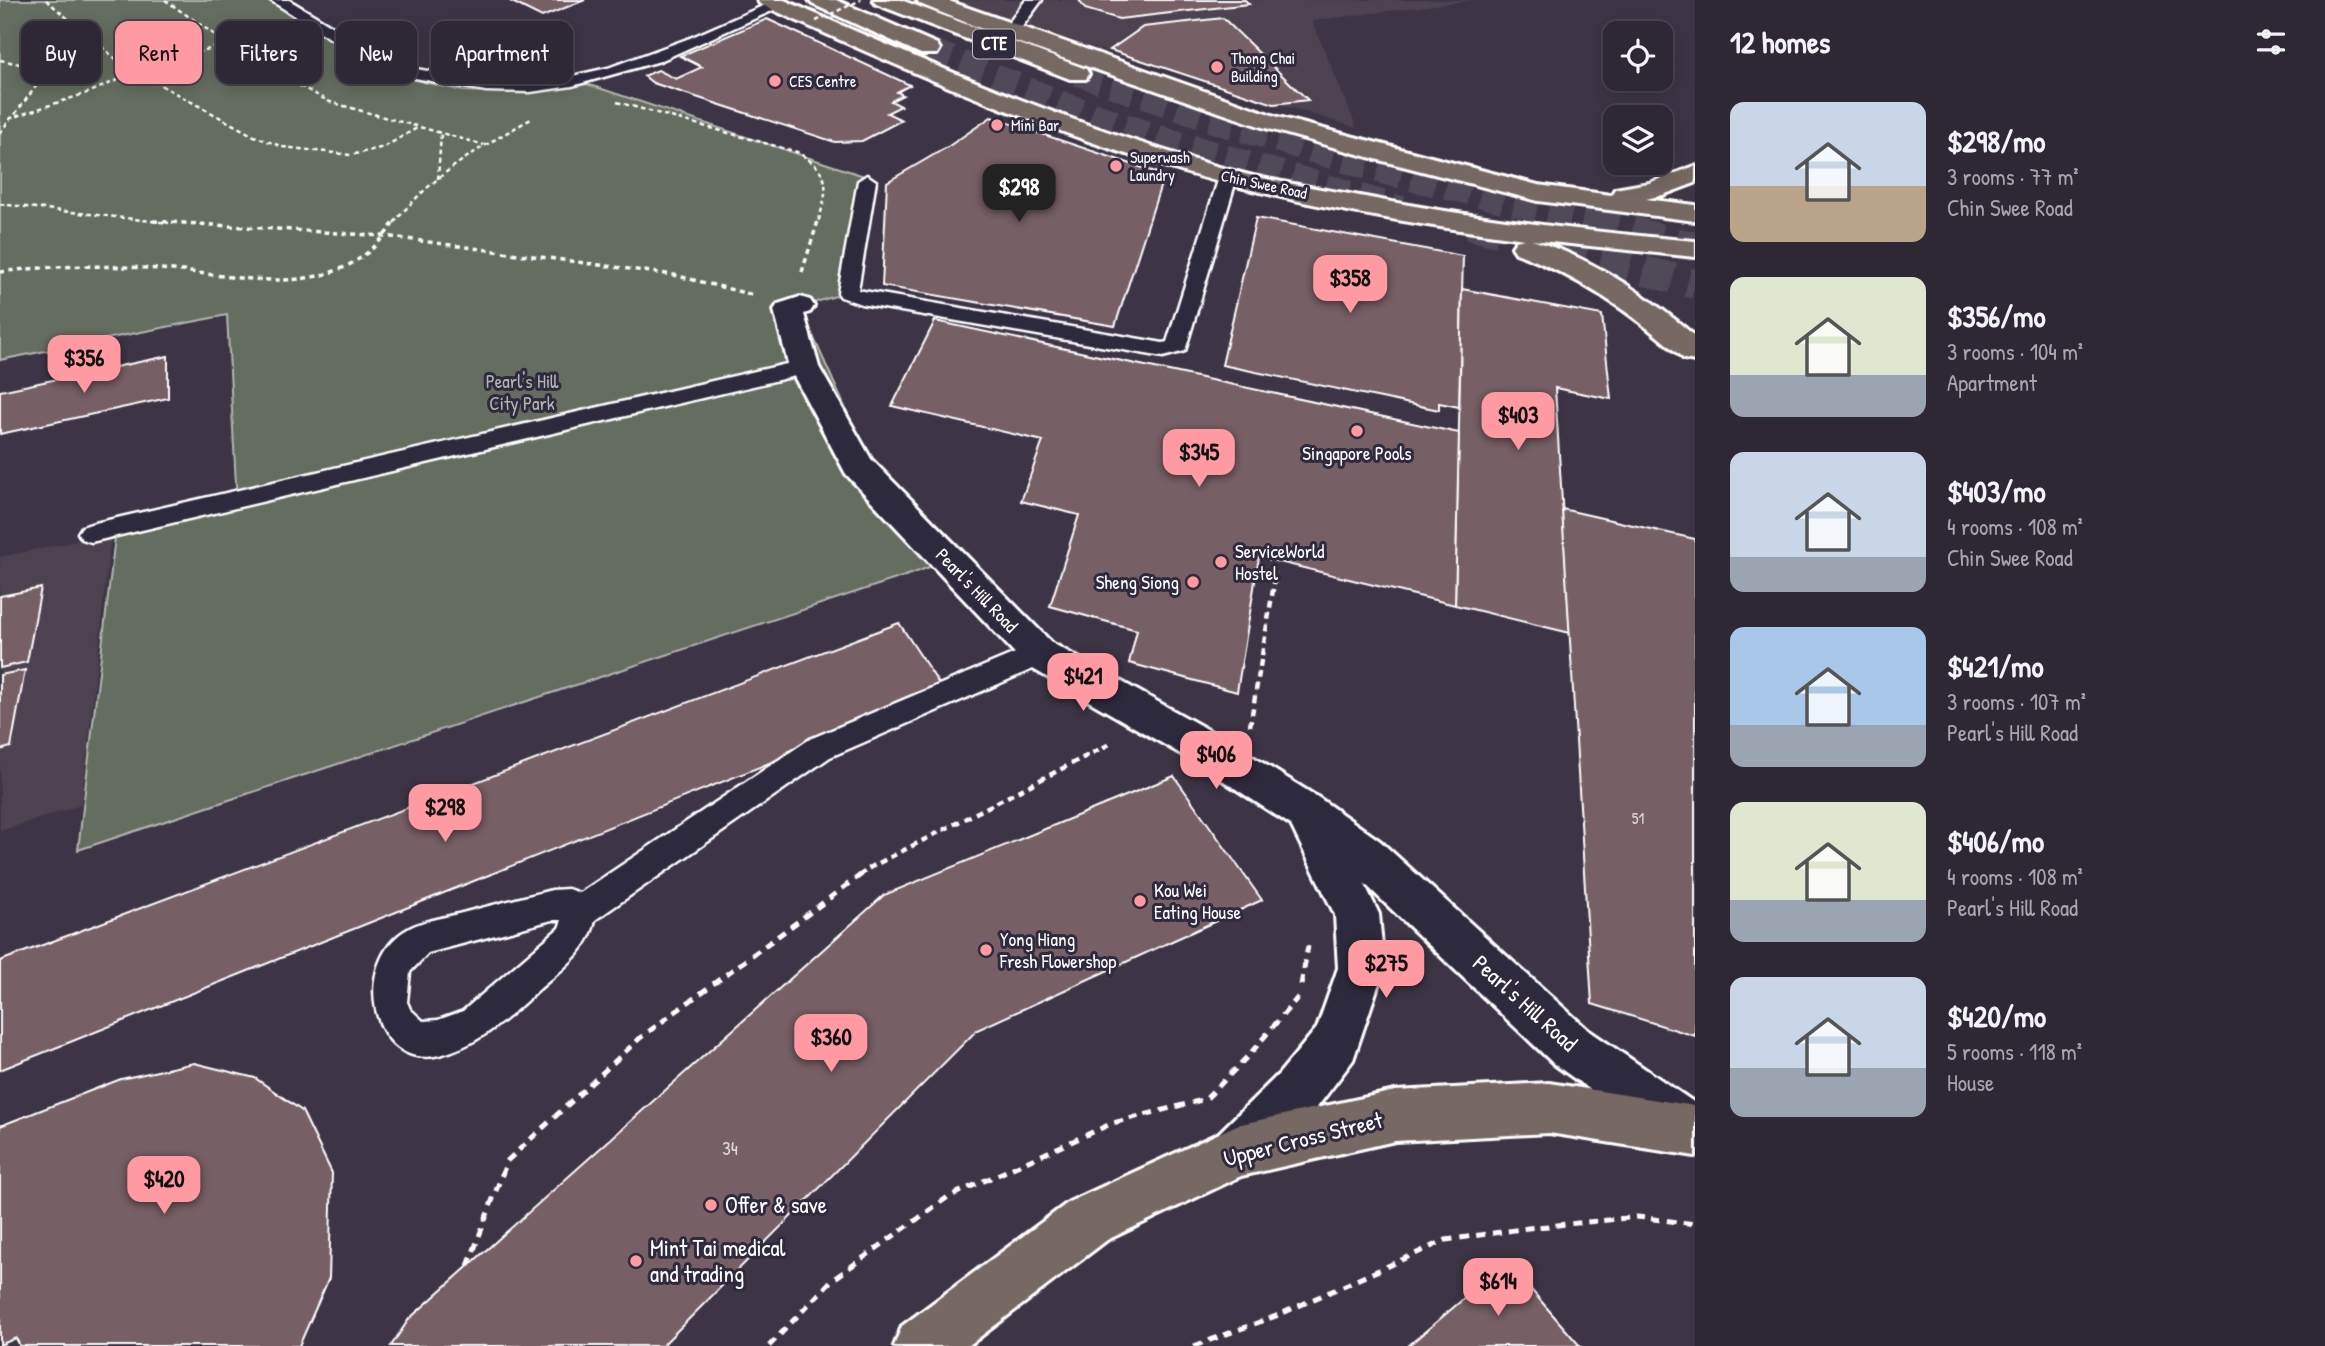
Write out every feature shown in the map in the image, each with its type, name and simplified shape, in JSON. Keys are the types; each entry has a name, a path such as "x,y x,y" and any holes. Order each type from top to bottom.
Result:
{"main road":[{"name":"CTE","path":"883,0 1078,74"},
{"path":"927,0 1010,33 1270,122 1388,155 1538,193 1695,214"},
{"name":"Chin Swee Road","path":"772,2 817,11 1110,141 1228,177 1452,222 1562,238 1695,249"},
{"path":"817,11 929,49"},
{"path":"1367,206 1408,203 1422,191 1419,175 1388,155"},
{"path":"1538,193 1628,194 1665,187 1695,174"},
{"path":"1452,222 1553,256 1604,282 1654,315 1695,352"},
{"name":"Upper Cross Street","path":"922,1346 1088,1221 1237,1151 1395,1116 1549,1108 1693,1130"}],"street":[{"name":"Pearl's Hill Road","path":"800,306 788,310 804,367 858,466 1039,654 1207,749 1304,811 1365,855 1571,1047 1693,1130"},
{"path":"1237,1151 1297,1092 1335,1043 1361,968 1357,914 1304,811"}],"lane":[{"name":"Chin Swee Road","path":"278,0 395,69 474,87 533,89 591,78 638,65 772,2"},
{"path":"1010,33 1034,0"},
{"path":"867,181 848,293 860,298 1163,349 1177,346 1228,177"},
{"path":"91,533 804,367"},
{"path":"578,912 820,748 1039,654"},
{"path":"568,904 578,912 579,922 571,939 475,1023 438,1038 417,1038 396,1020 390,1002 394,966 419,940 552,905 568,904"}],"path":[{"path":"46,0 115,58"},
{"path":"165,0 216,37"},
{"path":"817,11 861,0"},
{"path":"0,60 30,66 41,75 40,81 0,133"},
{"path":"0,272 43,266 164,268 280,280 306,278 332,271 372,250 409,205 484,145 579,93 591,78"},
{"path":"11,118 115,81"},
{"path":"157,84 254,136 283,147 351,155 384,147 417,128"},
{"path":"298,84 330,102 484,145"},
{"path":"0,204 185,225 384,236 674,275 800,306 798,288 826,191 825,176 815,163 797,152 579,93"},
{"path":"438,180 441,134"},
{"path":"468,1266 507,1161 640,1038 870,867 1121,739"},
{"path":"769,1346 831,1281 948,1197 1113,1123 1206,1099 1250,1054 1300,995 1309,943"},
{"path":"1194,1346 1276,1316 1446,1240 1528,1228 1637,1217 1695,1224"}],"shaded area":[{"path":"962,0 1473,0 1312,21 1357,128 956,5"},
{"path":"111,534 81,805 0,831 0,557"}],"green space":[{"name":"Pearl's Hill City Park","path":"0,0 268,0 303,21 216,21 216,84 322,84 322,33 336,41 336,84 417,84 417,79 463,91 513,93 587,84 864,176 839,295 800,307 866,454 960,555 914,573 78,850 115,537 237,504 227,315 0,360"}],"building":[{"path":"508,0 585,0 542,17"},
{"path":"1079,0 1245,0 1249,4 1119,19 1085,9"},
{"name":"Thong Chai Building","path":"1223,18 1308,100 1274,104 1110,50 1143,27"},
{"name":"CES Centre","path":"767,19 910,85 897,92 903,95 891,101 901,106 887,113 902,120 862,141 835,142 653,83 644,76 658,70 676,79 702,67 680,56"},
{"path":"991,117 1164,175 1115,326 882,286 887,182 949,146"},
{"path":"1256,218 1463,256 1459,407 1439,403 1439,410 1222,365"},
{"path":"1462,289 1602,315 1611,399 1555,388 1570,633 1455,605"},
{"path":"935,321 1459,433 1455,605 1259,557 1237,692 1129,663 1137,630 1050,606 1079,515 1021,501 1043,441 892,406"},
{"path":"168,356 168,398 0,434 0,391"},
{"path":"1562,509 1695,539 1695,1036 1592,1004"},
{"path":"41,588 27,662 0,668 0,596"},
{"path":"899,623 945,693 0,1070 0,961"},
{"path":"25,670 11,747 0,750 0,675"},
{"path":"1174,776 1262,900 977,1030 662,1346 391,1346 409,1319 884,895"},
{"path":"194,1063 255,1078 302,1111 332,1173 329,1278 299,1346 20,1346 16,1338 0,1345 0,1126 121,1079"},
{"path":"1507,1262 1580,1346 1408,1346"}],"tunnel":[{"path":"929,49 1067,105 1165,139 1402,208"},
{"path":"1078,74 1222,124 1382,172 1595,223"},
{"path":"1588,221 1695,247"},
{"path":"1470,225 1695,284"}],"place":[{"name":"Thong Chai Building","path":"1217,67"},
{"name":"CES Centre","path":"775,81"},
{"name":"Mini Bar","path":"997,125"},
{"name":"Superwash Laundry","path":"1116,166"},
{"name":"Singapore Pools","path":"1357,431"},
{"name":"ServiceWorld Hostel","path":"1221,562"},
{"name":"Sheng Siong","path":"1193,582"},
{"name":"Kou Wei Eating House","path":"1140,901"},
{"name":"Yong Hiang Fresh Flowershop","path":"986,950"},
{"name":"Offer & save","path":"711,1205"},
{"name":"Mint Tai medical and trading","path":"636,1261"}]}
